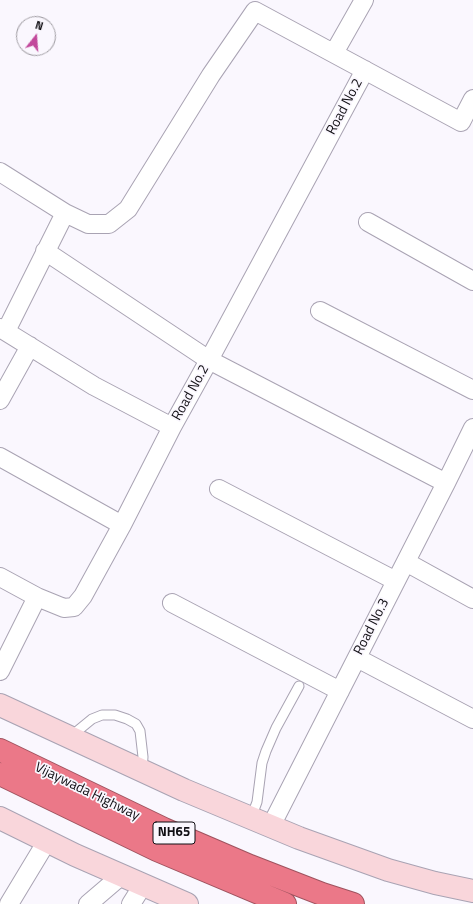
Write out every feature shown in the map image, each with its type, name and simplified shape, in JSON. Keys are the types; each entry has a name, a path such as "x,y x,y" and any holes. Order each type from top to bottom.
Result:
{"highway":[{"name":"Vijaywada Highway","path":"0,750 164,829 250,866 322,894 353,904"},
{"name":"Vijaywada Highway","path":"0,774 157,850 285,904"}],"street":[{"path":"334,53 364,0"},
{"path":"0,172 65,213 88,224 109,224 128,209 211,75 255,11 467,126 473,99"},
{"name":"Road No.2","path":"37,596 64,608 74,607 83,596 122,525 172,427 365,70"},
{"path":"65,213 3,330 94,386 172,427"},
{"path":"368,222 473,281"},
{"path":"45,251 209,360 446,483"},
{"path":"320,311 473,390"},
{"path":"0,400 30,346"},
{"name":"Road No.3","path":"261,822 340,691 473,428"},
{"path":"0,456 122,525"},
{"path":"219,489 396,581"},
{"path":"406,562 473,599"},
{"path":"0,577 37,596 0,670"},
{"path":"172,603 340,691"},
{"path":"357,658 473,719"},
{"path":"0,705 184,790 261,822 388,870 473,891"},
{"path":"0,818 47,841 187,904"},
{"path":"9,904 47,841"},
{"path":"88,904 122,875"},
{"path":"131,904 143,884"}],"lane":[{"path":"261,822 257,802 262,763 276,728 298,686"},
{"path":"70,737 92,719 102,714 115,715 127,719 136,724 140,731 143,757 142,770"}]}
